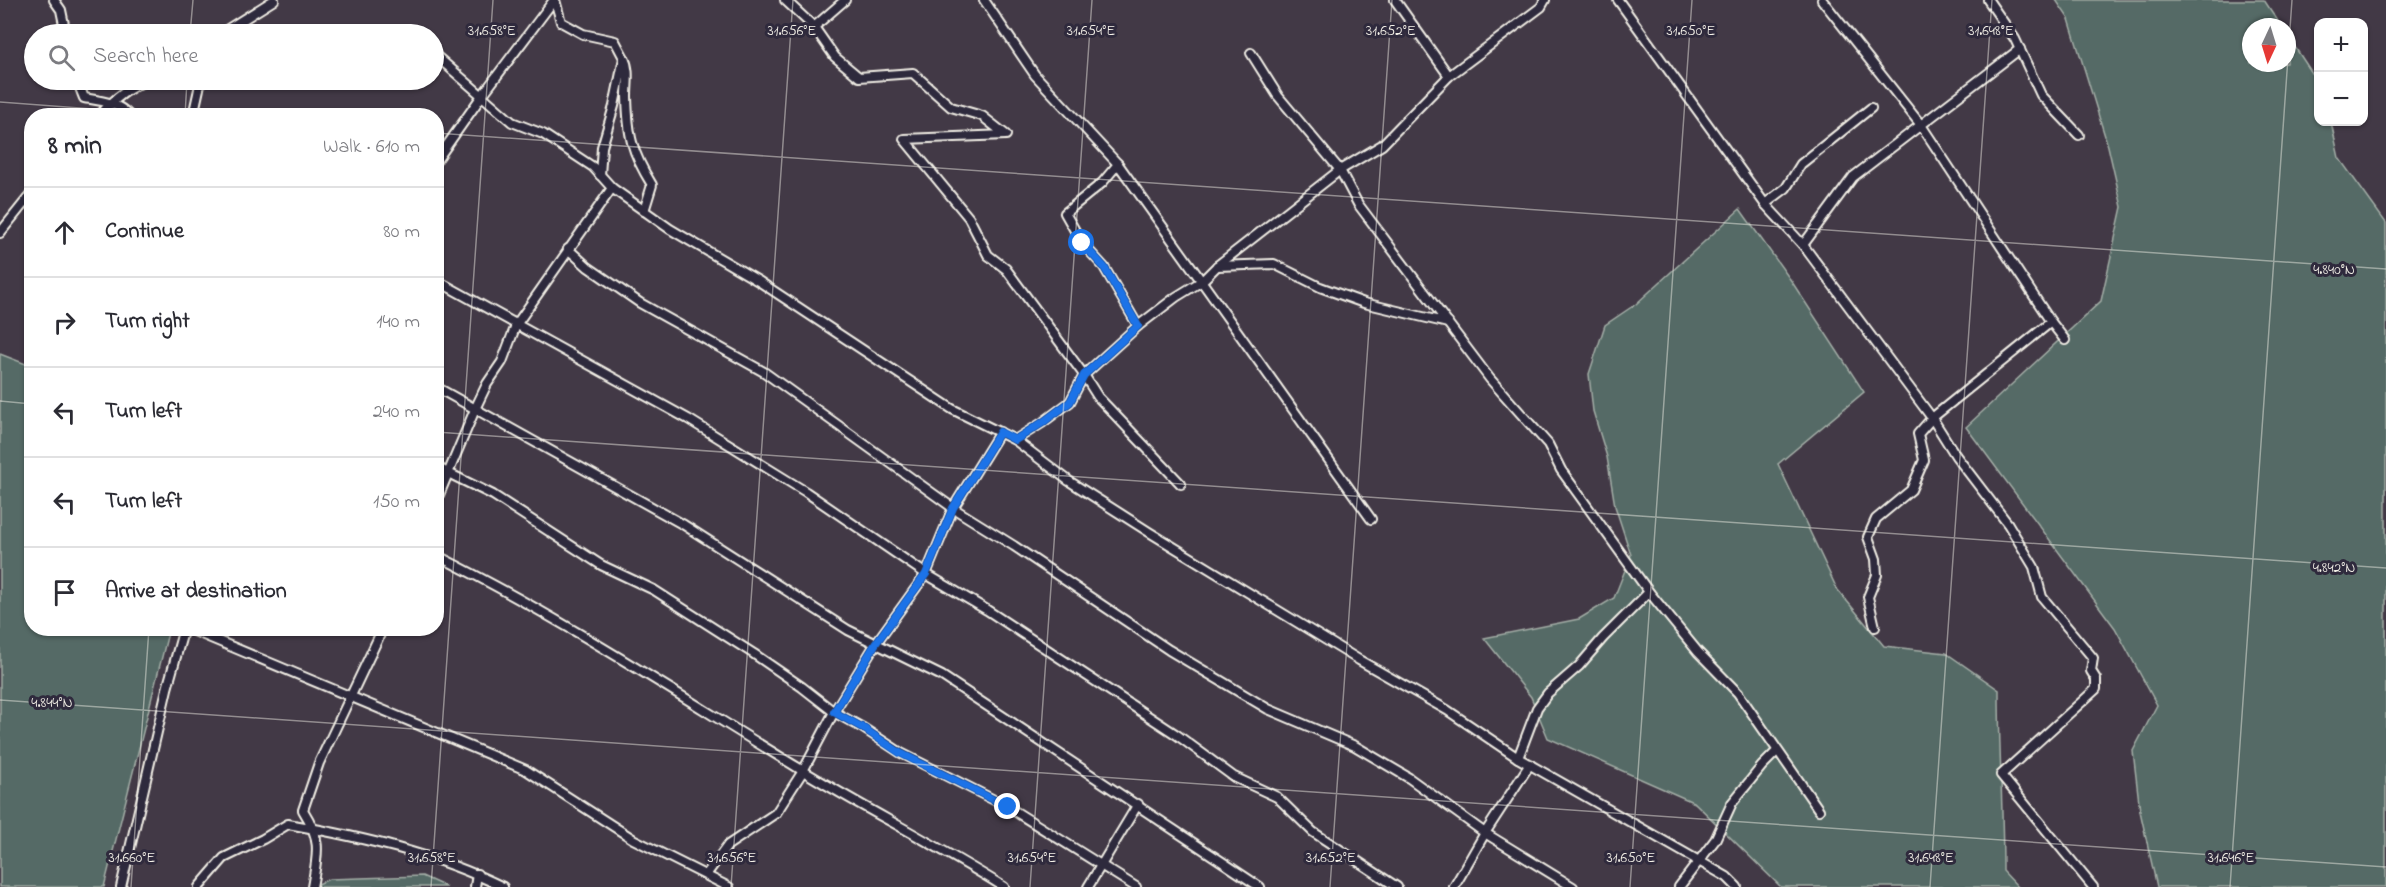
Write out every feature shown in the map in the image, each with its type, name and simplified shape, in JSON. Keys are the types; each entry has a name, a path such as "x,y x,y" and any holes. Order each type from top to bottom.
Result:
{"street":[{"path":"54,0 61,10 64,24"},
{"path":"236,24 274,0"},
{"path":"555,0 561,22 583,34 615,40 628,66 630,139 637,162 652,185 644,211"},
{"path":"444,149 480,97 555,0"},
{"path":"784,0 814,27 835,57 859,77 913,73 951,107 982,116 1006,135 904,139 969,218 988,255 1006,269 1098,397 1182,484"},
{"path":"814,27 845,0"},
{"path":"984,0 1035,75 1119,164 1371,519"},
{"path":"1395,0 1449,76"},
{"path":"1015,440 1070,402 1084,375 1138,326 1176,297 1202,281 1217,266 1340,170 1382,145 1449,76 1541,7 1545,0"},
{"path":"1618,0 1765,204 1803,245 1932,418 2034,567 2042,597 2093,658 2091,671 2096,679 2096,689 2001,775 2093,887"},
{"path":"1822,0 1922,125 2065,340"},
{"path":"1988,0 2020,49 2041,95 2079,135"},
{"path":"1803,245 1853,177 2020,49"},
{"path":"1251,53 1278,96 1340,170 1358,204 1490,379 1548,444 1561,470 1649,592 1698,652 1738,693 1820,810"},
{"path":"600,175 602,147 614,106 624,58"},
{"path":"444,63 480,97 512,122 543,134 593,167 612,188 670,229 780,295 952,409 1015,440 1069,480 1149,532 1359,660 1447,710 1518,758 1727,877 1737,887"},
{"path":"81,90 84,98 111,103 123,108"},
{"path":"106,108 128,90"},
{"path":"196,108 199,90"},
{"path":"1765,204 1786,188 1801,164 1871,108"},
{"path":"1119,164 1102,183 1065,213 1082,243 1104,267 1138,326"},
{"path":"444,484 476,407 487,384 502,362 516,325 612,188"},
{"path":"0,233 24,203"},
{"path":"568,249 588,267 640,303 764,372 953,508 1169,650 1268,709 1355,746 1409,778 1485,833 1573,887"},
{"path":"1217,266 1274,264 1320,287 1364,303 1448,322"},
{"path":"444,284 688,419 806,492 926,574 998,616 1177,735 1234,777 1277,797 1313,832 1397,887"},
{"path":"1875,627 1868,597 1877,575 1876,559 1868,537 1876,519 1911,490 1924,460 1918,434 1932,418 2051,322"},
{"path":"444,391 684,525 848,630 942,676 1260,887"},
{"path":"706,875 728,845 776,813 803,771 834,712 876,643 926,574 953,508 1000,432"},
{"path":"444,471 494,495 601,565 654,590 754,654 834,712 900,753 1008,807 1136,887"},
{"path":"444,559 481,576 541,610 803,771 1004,887"},
{"path":"1518,758 1537,708 1548,693 1580,666 1603,638 1649,592"},
{"path":"121,887 166,689 183,636"},
{"path":"205,636 526,770 633,839 729,887"},
{"path":"312,887 317,857 315,829 303,810 319,763 379,636"},
{"path":"1679,887 1715,840 1732,803 1777,751"},
{"path":"1454,887 1485,833 1530,764"},
{"path":"1088,887 1138,804"},
{"path":"199,887 224,858 288,824 360,837 477,874 503,887"},
{"path":"475,887 477,874"}],"green space":[{"path":"2056,0 2264,0 2276,18 2242,18 2242,72 2296,72 2296,49 2314,76 2314,126 2332,126 2339,158 2386,223 2386,887 2157,887 2140,811 2133,751 2157,705 2115,628 1966,427 2101,301 2122,207 2108,146 2069,19"},
{"path":"1740,209 1792,282 1864,392 1778,464 1837,589 1884,646 1946,653 1999,690 2003,871 2018,887 1781,887 1695,803 1548,738 1531,697 1484,638 1579,619 1614,598 1631,555 1615,506 1607,457 1593,411 1589,374 1605,325 1636,304"},
{"path":"0,354 24,363 24,636 167,636 104,887 0,887"},
{"path":"422,876 446,887 312,887 329,879"}],"route":[{"path":"1008,807 900,753 834,712 876,643 926,574 953,508 1000,432 1015,440 1070,402 1084,375 1138,326 1104,267 1082,243"}]}
